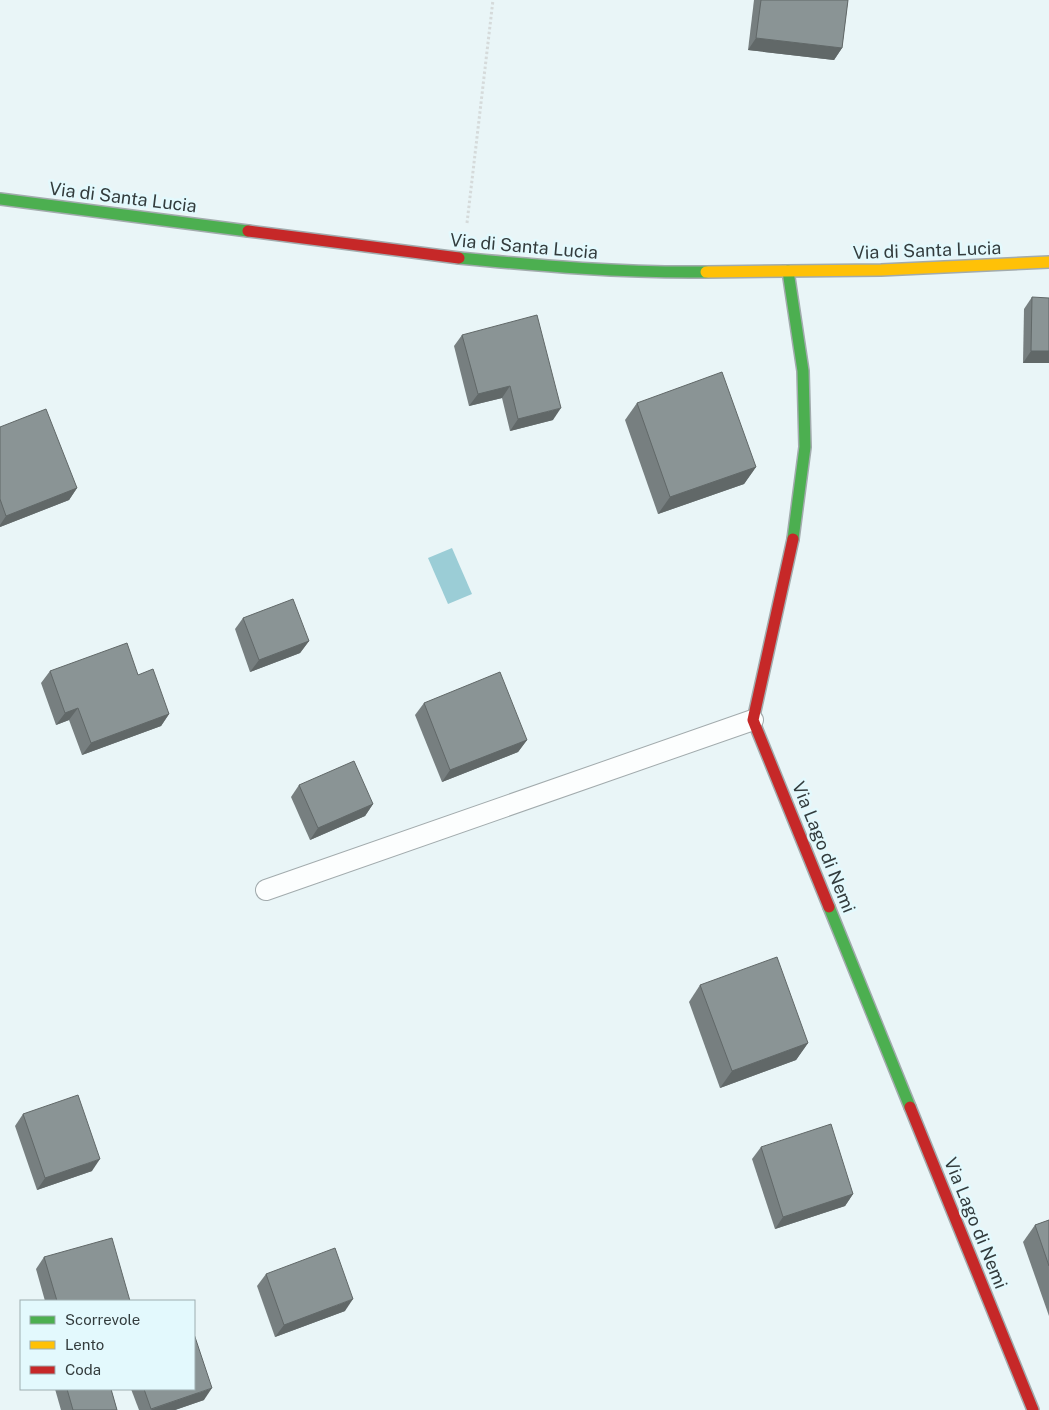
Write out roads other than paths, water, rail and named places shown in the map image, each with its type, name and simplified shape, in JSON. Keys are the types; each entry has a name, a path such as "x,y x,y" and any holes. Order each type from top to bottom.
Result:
{"street":[{"name":"Via di Santa Lucia","path":"0,199 463,259 574,269 643,272 881,270 1049,262"},
{"path":"753,720 790,560 802,484 805,447 803,371 788,271"},
{"name":"Via Lago di Nemi","path":"753,720 1033,1410"}],"lane":[{"path":"266,890 753,720"}],"water":[{"path":"452,548 472,594 448,604 428,558"}]}
